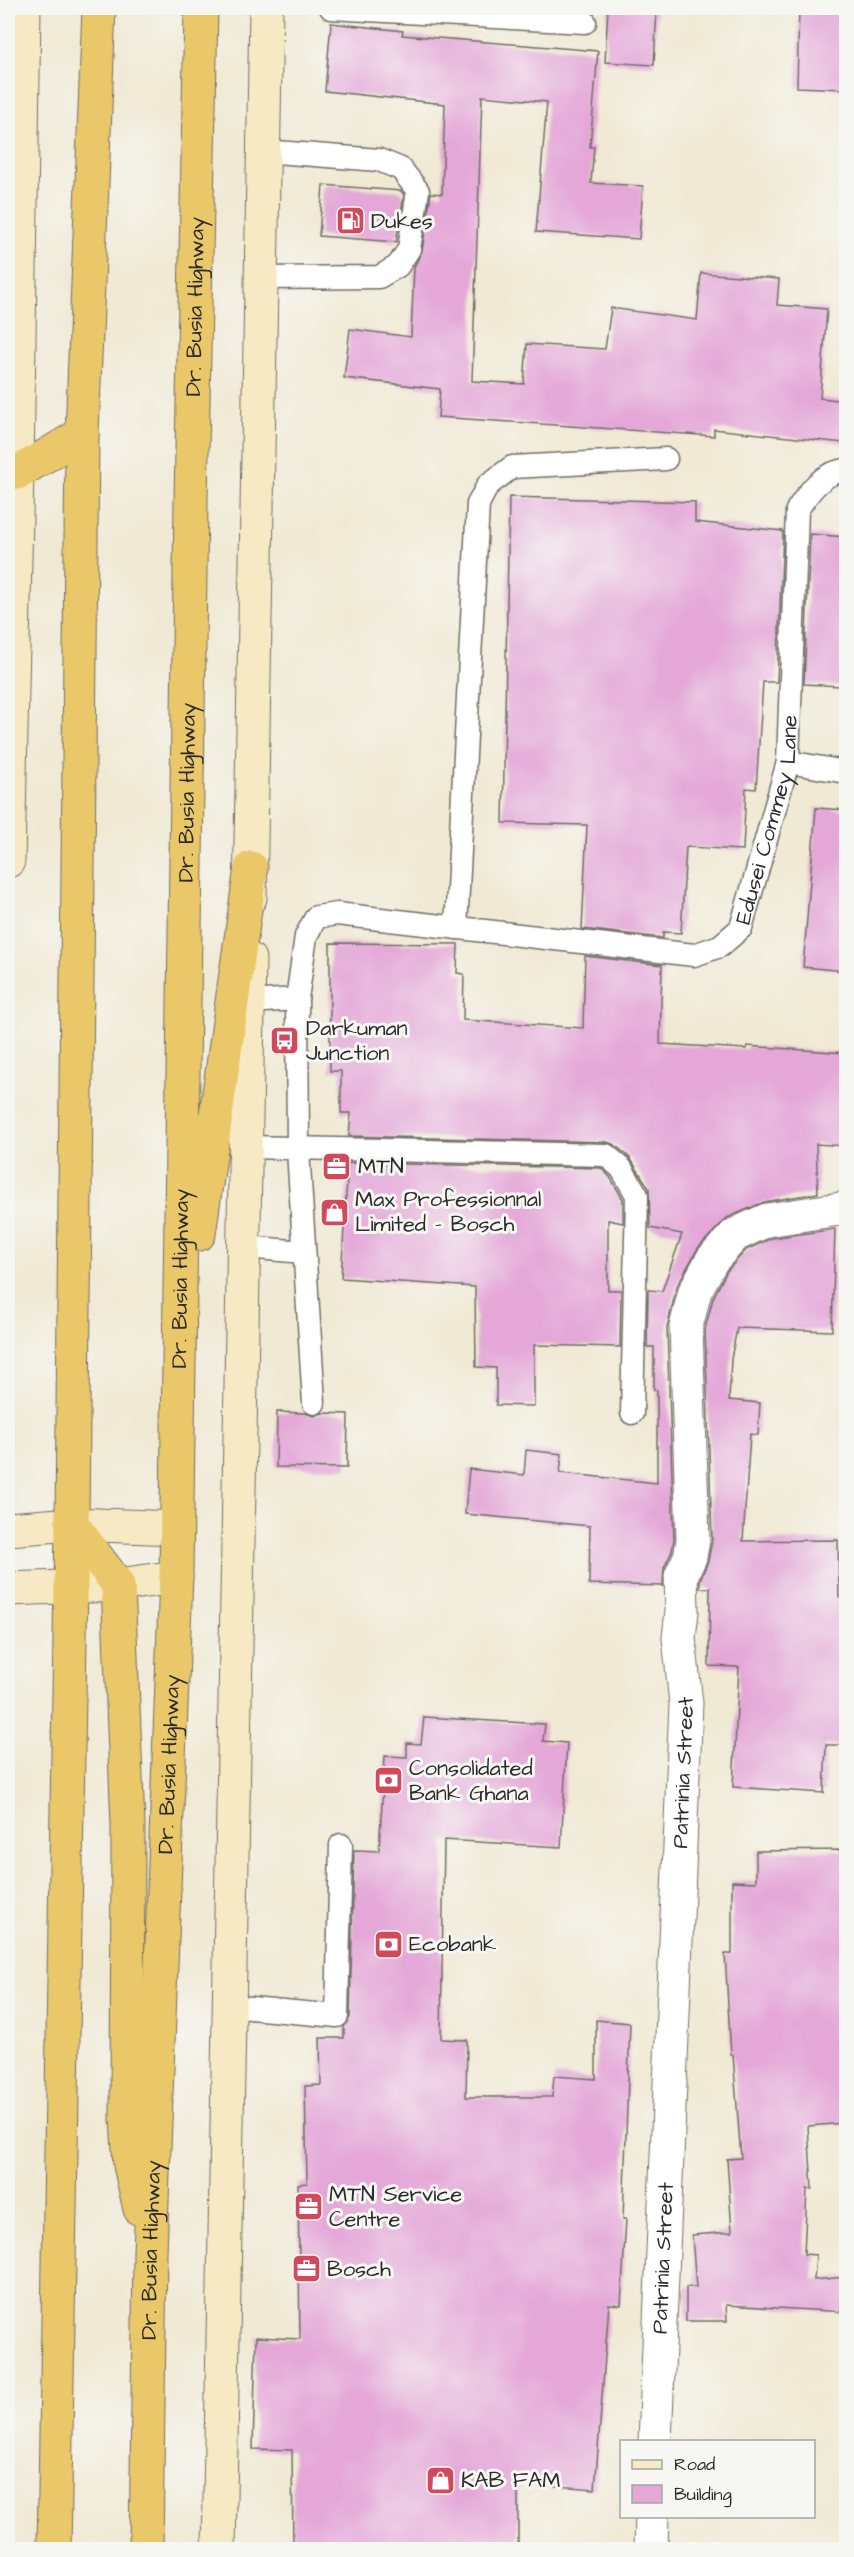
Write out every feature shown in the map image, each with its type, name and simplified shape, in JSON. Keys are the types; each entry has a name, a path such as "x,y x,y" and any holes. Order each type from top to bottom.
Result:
{"highway":[{"path":"54,2550 72,1524 82,434 99,8"},
{"name":"Dr. Busia Highway","path":"146,2550 150,2252 176,1577 191,489 201,8"},
{"path":"17,474 82,434"},
{"path":"180,1369 251,868"},
{"path":"72,1524 118,1585 128,1825 127,2119 130,2164 150,2252"}],"street":[{"path":"8,861 11,511 17,474 15,53 24,8"},
{"path":"219,2550 266,8"},
{"name":"Patrinia Street","path":"655,2440 686,1703 679,1638 682,1611 681,1576 690,1557 693,1540 686,1327 695,1291 700,1281 712,1260 735,1235 767,1220 846,1208"},
{"path":"8,1529 72,1524 176,1528"},
{"path":"8,1589 118,1585 176,1577"},
{"path":"651,2550 652,2518"}],"lane":[{"path":"330,8 585,22"},
{"path":"261,278 379,278 398,267 409,249 418,191 401,169 379,160 263,151"},
{"path":"456,928 478,504 488,485 512,467 666,459"},
{"name":"Edusei Commey Lane","path":"297,999 306,936 316,917 337,914 694,955 720,946 741,928 788,762 797,510 809,490 834,471 846,470"},
{"path":"788,762 846,772"},
{"path":"248,1002 297,999 298,1150 314,1403"},
{"path":"246,1147 298,1150 606,1155 621,1168 637,1195 632,1413"},
{"path":"244,1246 304,1252"},
{"path":"230,2006 337,2016 340,1845"}],"building":[{"path":"608,8 657,8 654,65 605,62"},
{"path":"799,8 846,8 846,89 797,87"},
{"path":"331,23 403,31 402,35 598,51 590,147 594,147 591,183 643,186 639,239 536,232 547,102 482,96 472,381 524,384 527,344 605,349 611,308 697,320 701,273 779,279 777,305 827,309 820,398 846,401 844,443 714,429 714,436 438,417 440,389 344,378 350,329 411,337 414,267 422,251 431,193 442,194 445,104 325,91"},
{"path":"323,185 401,191 404,195 396,242 319,236"},
{"path":"509,497 695,502 695,522 783,531 777,682 763,682 756,789 746,788 743,850 686,847 681,933 663,932 663,938 582,929 587,825 503,823"},
{"path":"810,534 846,537 846,628 843,627 840,686 804,684"},
{"path":"816,808 846,810 846,971 803,967"},
{"path":"330,943 458,944 457,973 464,974 463,1020 583,1028 585,956 662,965 660,1044 746,1049 747,1046 846,1053 846,1146 816,1144 818,1193 764,1202 727,1218 698,1248 677,1286 667,1328 674,1539 672,1551 664,1568 663,1586 589,1584 590,1526 465,1514 469,1469 524,1475 526,1450 562,1454 560,1473 657,1483 657,1390 654,1390 654,1347 647,1347 648,1290 662,1291 682,1234 650,1228 649,1188 630,1158 615,1145 607,1142 349,1136 351,1113 341,1113 341,1071 330,1071"},
{"path":"348,1163 601,1168 610,1177 623,1199 623,1223 608,1220 608,1290 621,1290 620,1347 534,1345 534,1406 496,1405 496,1368 476,1367 475,1287 341,1278"},
{"path":"835,1229 832,1331 737,1328 731,1359 729,1400 760,1403 758,1435 750,1434 743,1541 838,1540 839,1597 846,1597 846,1745 826,1745 824,1793 733,1787 739,1667 709,1666 710,1588 700,1588 700,1580 708,1561 712,1540 705,1329 713,1298 727,1271 746,1250 772,1238"},
{"path":"277,1412 305,1413 314,1416 322,1413 348,1414 347,1468 276,1467"},
{"path":"424,1717 545,1724 543,1741 567,1743 561,1847 444,1840 441,2039 467,2040 466,2097 552,2097 554,2076 596,2079 596,2020 630,2023 623,2219 626,2219 621,2305 609,2304 595,2489 518,2483 518,2550 293,2550 292,2450 253,2449 256,2337 300,2339 298,2184 307,2183 305,2086 321,2085 320,2038 344,2038 344,2027 350,2017 354,1850 379,1851 385,1756 407,1757 407,1743 421,1744"},
{"path":"846,1850 846,2123 808,2126 812,2189 807,2189 804,2254 816,2255 814,2280 846,2277 846,2312 726,2305 727,2321 686,2321 686,2287 696,2287 692,2235 732,2232 727,2159 741,2158 733,2055 731,2055 725,1954 732,1954 732,1881 756,1882 756,1851"}],"place":[{"name":"Dukes","path":"350,221"},
{"name":"Darkuman Junction","path":"285,1041"},
{"name":"MTN","path":"337,1166"},
{"name":"Max Professionnal Limited - Bosch","path":"334,1212"},
{"name":"Consolidated Bank Ghana","path":"388,1781"},
{"name":"Ecobank","path":"388,1944"},
{"name":"MTN Service Centre","path":"308,2207"},
{"name":"Bosch","path":"306,2269"},
{"name":"KAB FAM","path":"440,2480"}]}
